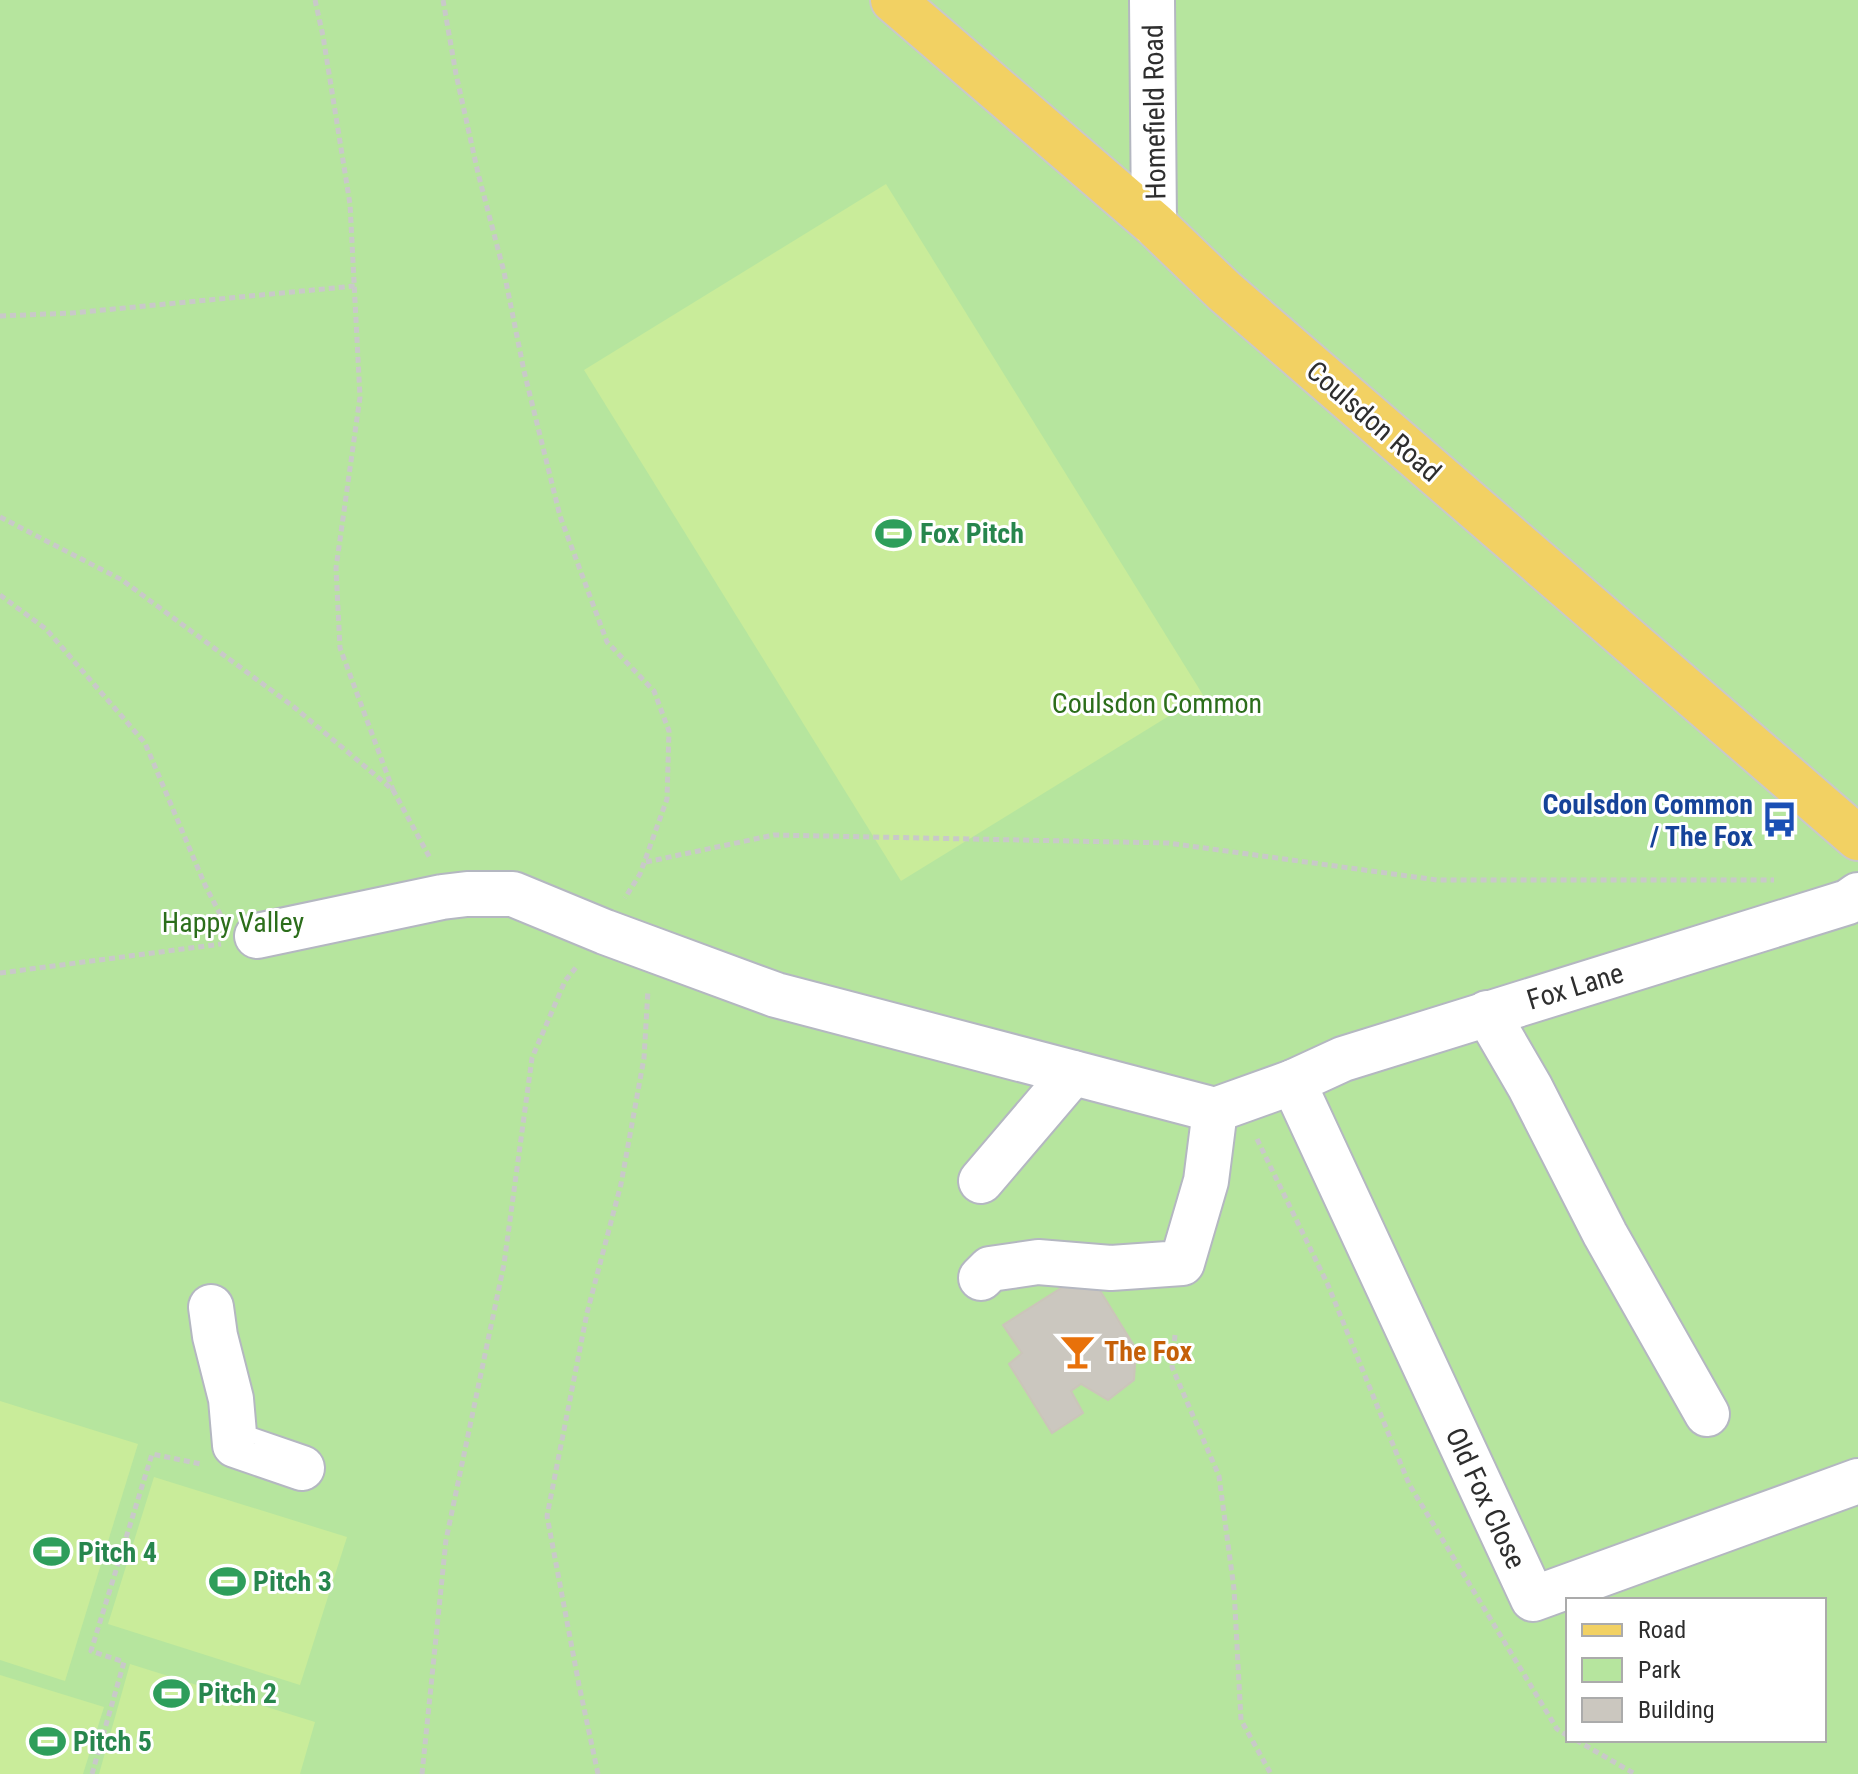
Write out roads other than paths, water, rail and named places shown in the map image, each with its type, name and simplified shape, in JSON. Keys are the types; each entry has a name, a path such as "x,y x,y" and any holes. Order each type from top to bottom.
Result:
{"main road":[{"name":"Coulsdon Road","path":"893,0 1154,224 1224,291 1858,838"}],"street":[{"name":"Homefield Road","path":"1152,0 1154,224"},
{"path":"245,939 442,897 513,894 605,932 776,995 1215,1110 1206,1181 1182,1263 1111,1268 1038,1262 990,1269 981,1278"},
{"name":"Fox Lane","path":"1215,1110 1293,1082 1343,1059 1848,902 1858,895"},
{"path":"1487,1013 1530,1087 1605,1234 1707,1414"},
{"path":"981,1181 1073,1073"},
{"name":"Old Fox Close","path":"1293,1082 1533,1599 1858,1481"},
{"path":"211,1307 231,1399 235,1445 302,1468"}],"place":[{"name":"Fox Pitch","path":"894,533"},
{"name":"Coulsdon Common / The Fox","path":"1779,820"},
{"name":"The Fox","path":"1078,1351"},
{"name":"Pitch 4","path":"52,1552"},
{"name":"Pitch 3","path":"227,1581"},
{"name":"Pitch 2","path":"172,1693"},
{"name":"Pitch 5","path":"47,1741"}],"park label":[{"name":"Coulsdon Common","path":"1157,703"},
{"name":"Happy Valley","path":"233,922"}]}
